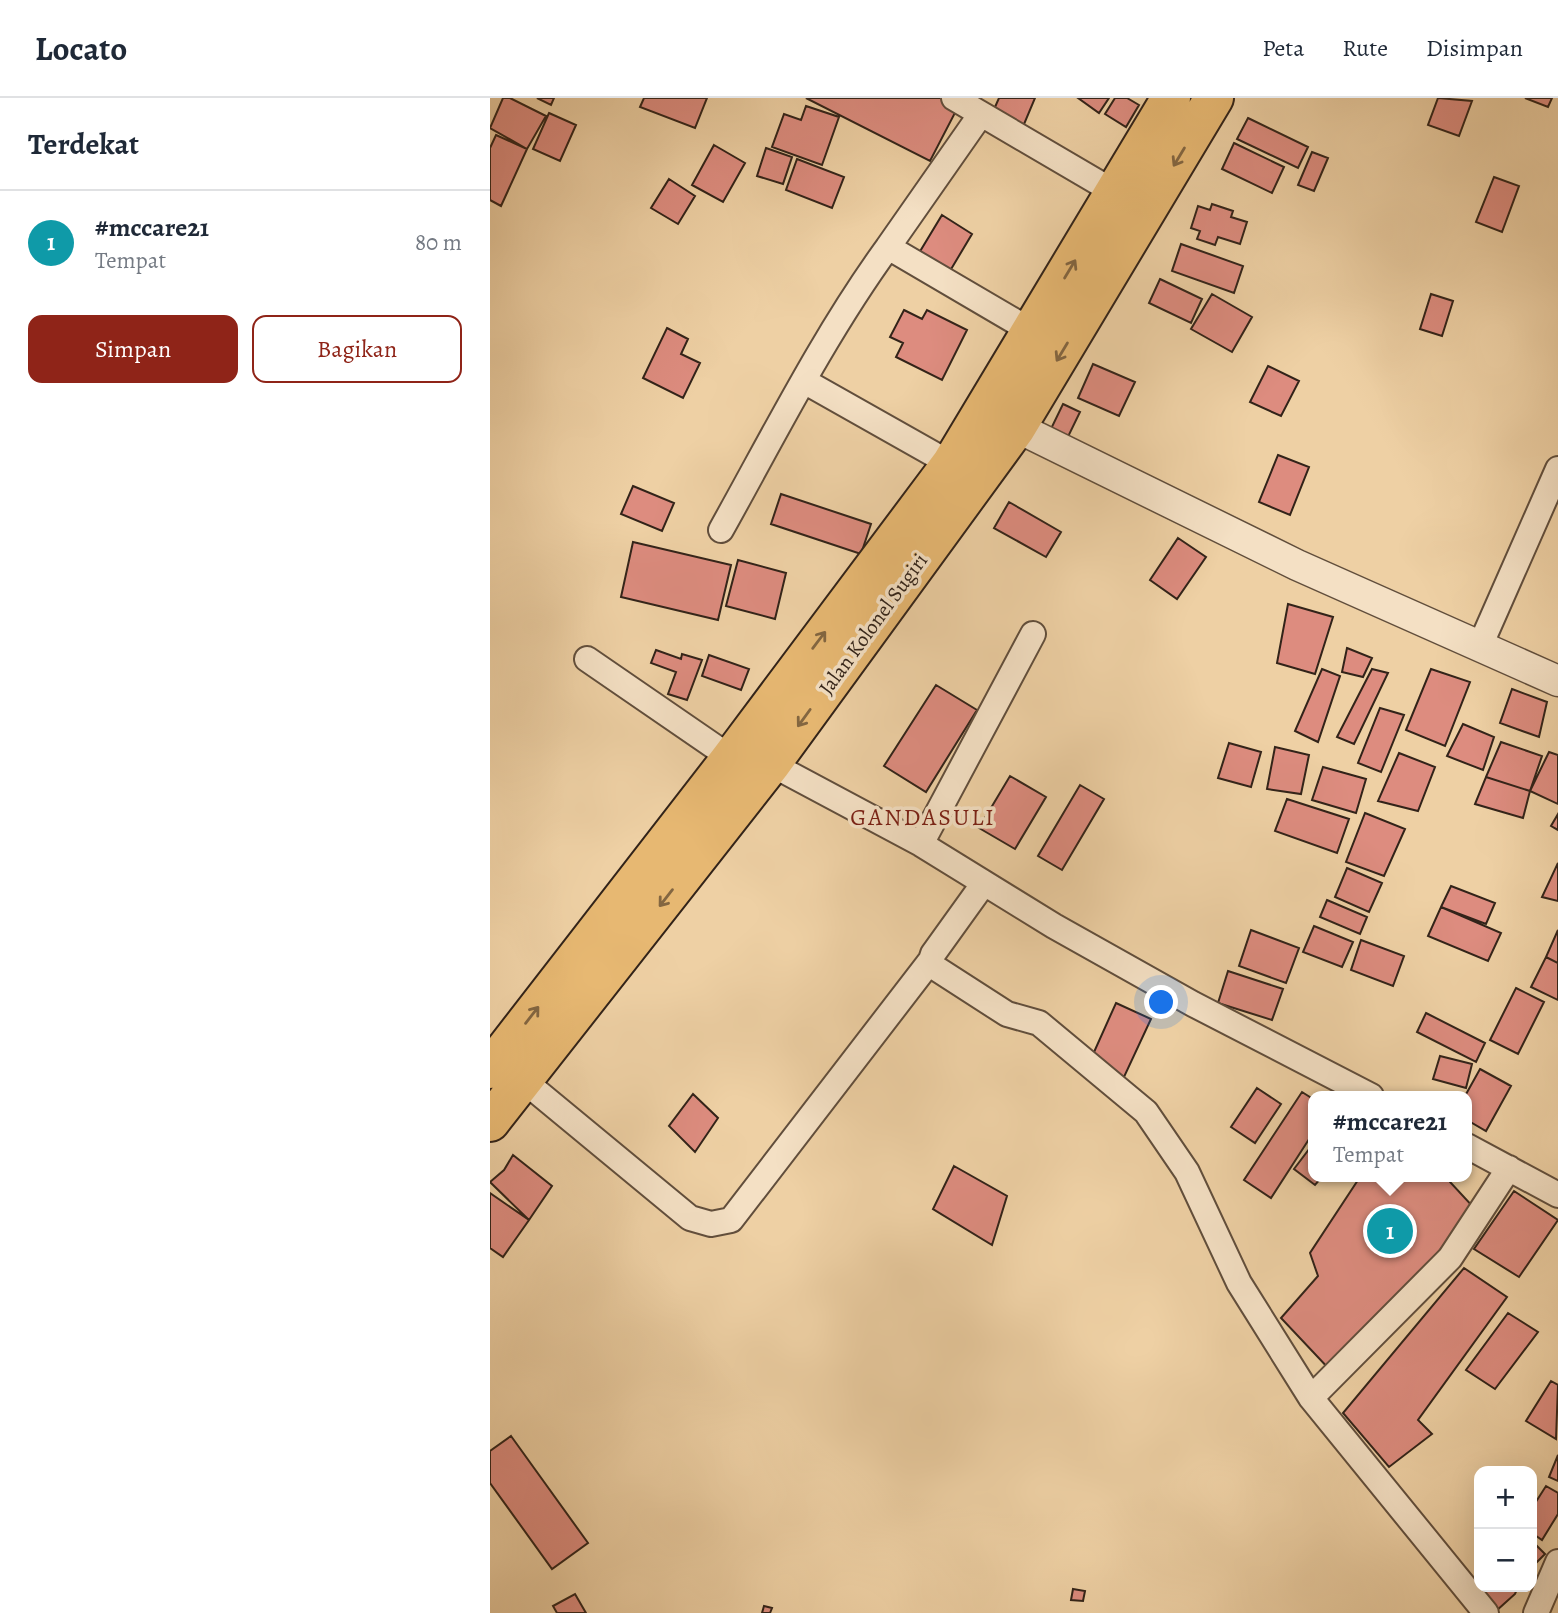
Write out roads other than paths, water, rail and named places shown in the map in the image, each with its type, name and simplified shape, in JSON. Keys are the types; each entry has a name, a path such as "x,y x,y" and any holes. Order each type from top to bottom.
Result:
{"main road":[{"path":"721,799 731,758 951,464 1001,420 1033,332 1171,98"},
{"name":"Jalan Kolonel Sugiri","path":"490,1122 507,1074 721,799 771,764 1214,98"}],"street":[{"path":"954,98 1116,192"},
{"path":"721,530 864,280 981,114"},
{"path":"888,247 1033,332"},
{"path":"804,382 951,464"},
{"path":"1001,420 1297,565 1558,681"},
{"path":"1480,646 1558,469"},
{"path":"920,844 1033,634"},
{"path":"587,659 731,758"},
{"path":"771,764 920,844 1054,926 1203,1009 1361,1091"},
{"path":"507,1074 690,1218 711,1224 732,1220 931,960 984,883"},
{"path":"931,960 934,967 1007,1014 1040,1023 1146,1112 1187,1172 1239,1283 1311,1398 1486,1613"},
{"path":"1472,1149 1558,1195"},
{"path":"1311,1398 1450,1258 1509,1168"},
{"path":"1537,1612 1558,1562"}],"place":[{"name":"#mccare21","path":"1390,1231"}],"district":[{"name":"GANDASULI","path":"923,817"}]}
